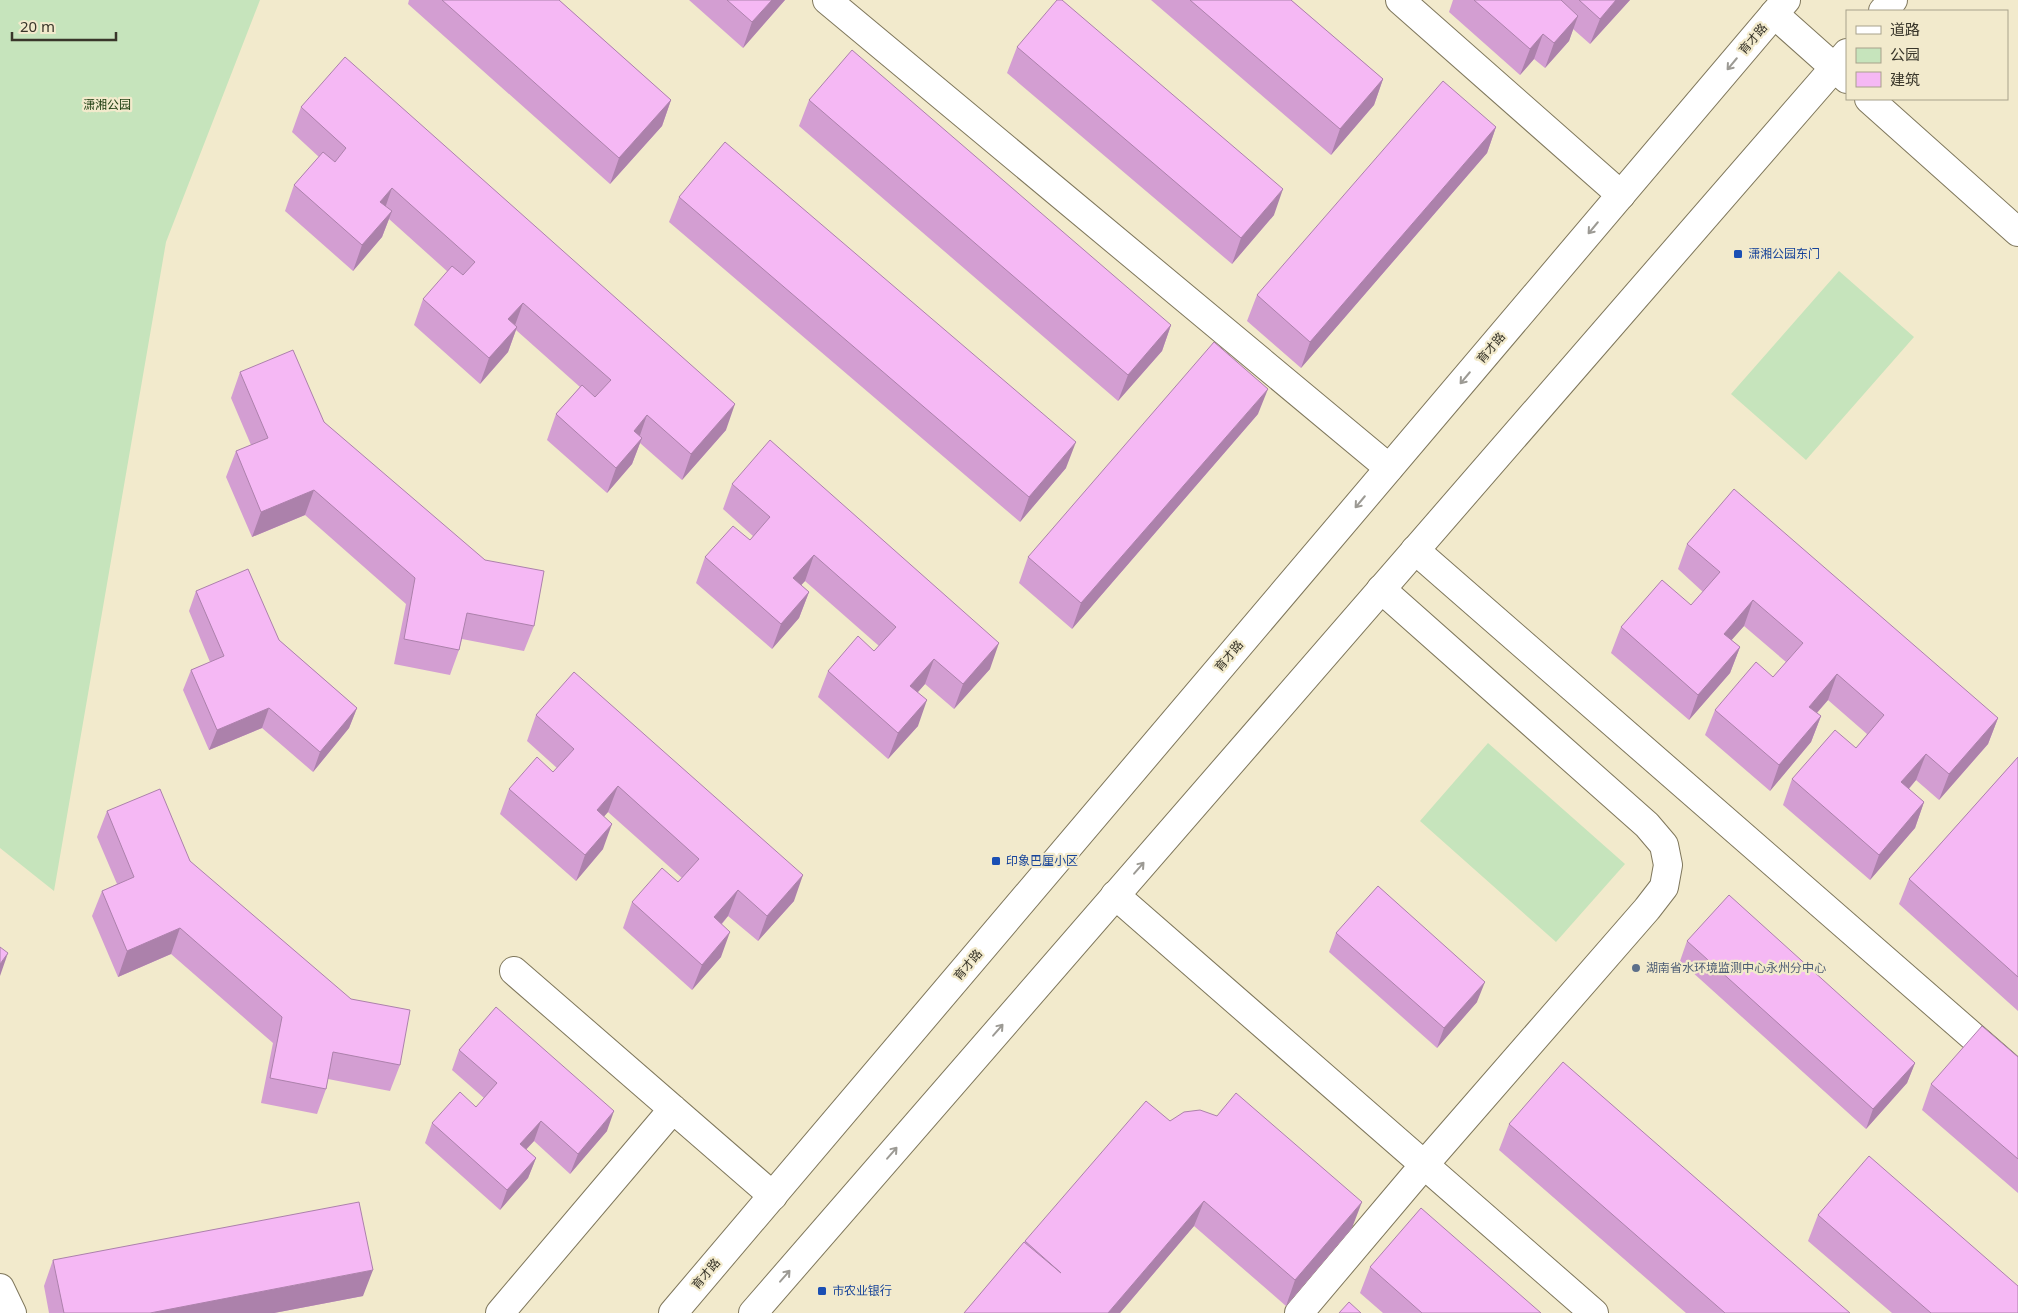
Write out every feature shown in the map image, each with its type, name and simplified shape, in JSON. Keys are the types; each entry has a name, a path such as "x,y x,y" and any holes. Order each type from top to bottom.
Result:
{"main road":[{"path":"827,0 1389,468"},
{"path":"1400,0 1621,195"},
{"path":"1884,10 1893,0"},
{"path":"754,1313 1414,550 1843,66 1780,7"},
{"name":"育才路","path":"673,1313 1780,7"},
{"path":"1870,100 2018,232"},
{"path":"1414,550 2018,1076"},
{"path":"1300,1313 1424,1165 1647,909 1664,887 1668,865 1664,845 1647,825 1381,589"},
{"path":"1115,895 1594,1313"},
{"path":"514,971 773,1196"},
{"path":"500,1313 673,1109"},
{"path":"0,1288 12,1313"}],"green space":[{"name":"潇湘公园","path":"0,0 260,0 166,242 54,891 0,848"},
{"path":"1839,271 1914,337 1806,460 1731,394"},
{"path":"1488,743 1625,864 1556,942 1420,821"}],"building":[{"path":"442,0 559,0 671,100 619,158"},
{"path":"727,0 772,0 752,22"},
{"path":"1057,0 1062,0 1283,189 1241,238 1017,47"},
{"path":"1190,0 1291,0 1383,79 1340,129"},
{"path":"1474,0 1561,0 1578,16 1554,43 1543,34 1530,49"},
{"path":"1579,0 1616,0 1600,19"},
{"path":"852,50 1171,325 1128,375 809,100"},
{"path":"345,57 735,404 691,454 647,415 634,431 642,438 616,468 556,414 582,385 595,397 611,380 523,303 508,319 517,327 489,358 423,299 452,266 463,275 475,262 392,188 380,202 392,211 362,245 294,185 323,152 335,162 346,148 301,107"},
{"path":"1443,81 1496,127 1310,342 1257,295"},
{"path":"725,142 1076,442 1029,497 679,197"},
{"path":"1214,342 1268,389 1081,603 1028,557"},
{"path":"293,350 324,422 485,560 544,571 534,626 467,613 459,650 404,639 415,578 314,490 261,512 236,451 268,438 240,372"},
{"path":"770,440 999,643 963,684 934,659 910,686 927,700 898,733 828,671 858,636 874,651 896,627 814,555 793,578 809,592 781,624 705,557 733,526 750,540 770,517 732,484"},
{"path":"1734,489 1998,718 1949,774 1926,754 1901,782 1924,802 1879,855 1792,779 1835,730 1856,748 1884,715 1837,674 1809,707 1821,716 1779,765 1715,710 1756,662 1773,677 1803,643 1753,600 1724,634 1740,647 1698,695 1621,627 1662,580 1691,605 1720,572 1687,544"},
{"path":"248,569 279,640 357,708 320,752 269,708 217,730 191,670 224,656 196,591"},
{"path":"574,672 803,875 767,916 738,890 714,917 730,932 702,965 632,902 662,868 678,882 699,859 618,786 597,810 612,824 585,855 509,789 537,757 553,772 574,749 536,715"},
{"path":"2018,757 2018,977 1909,879"},
{"path":"160,789 190,861 351,999 410,1010 400,1065 333,1052 326,1089 270,1078 282,1017 180,928 127,951 102,891 134,877 107,811"},
{"path":"1378,886 1485,982 1444,1028 1336,933"},
{"path":"1729,895 1915,1063 1873,1109 1687,941"},
{"path":"0,947 8,953 0,964"},
{"path":"496,1007 614,1111 578,1154 541,1121 520,1144 536,1158 507,1190 432,1123 460,1092 476,1107 497,1083 459,1050"},
{"path":"1982,1026 2018,1057 2018,1159 1931,1084"},
{"path":"1563,1062 1850,1313 1725,1313 1509,1124"},
{"path":"1236,1093 1362,1202 1295,1280 1204,1201 1108,1313 964,1313 1024,1242 1061,1273 1025,1241 1146,1101 1170,1121 1184,1112 1200,1110 1217,1116"},
{"path":"1869,1156 2018,1286 2018,1313 1931,1313 1818,1215"},
{"path":"359,1202 373,1270 150,1313 64,1313 53,1260"},
{"path":"1421,1208 1541,1313 1422,1313 1370,1267"},
{"path":"1349,1302 1361,1313 1339,1313"}],"place":[{"name":"潇湘公园东门","path":"1738,254"},
{"name":"印象巴厘小区","path":"996,861"},
{"name":"湖南省水环境监测中心永州分中心","path":"1636,968"},
{"name":"市农业银行","path":"822,1291"}]}
